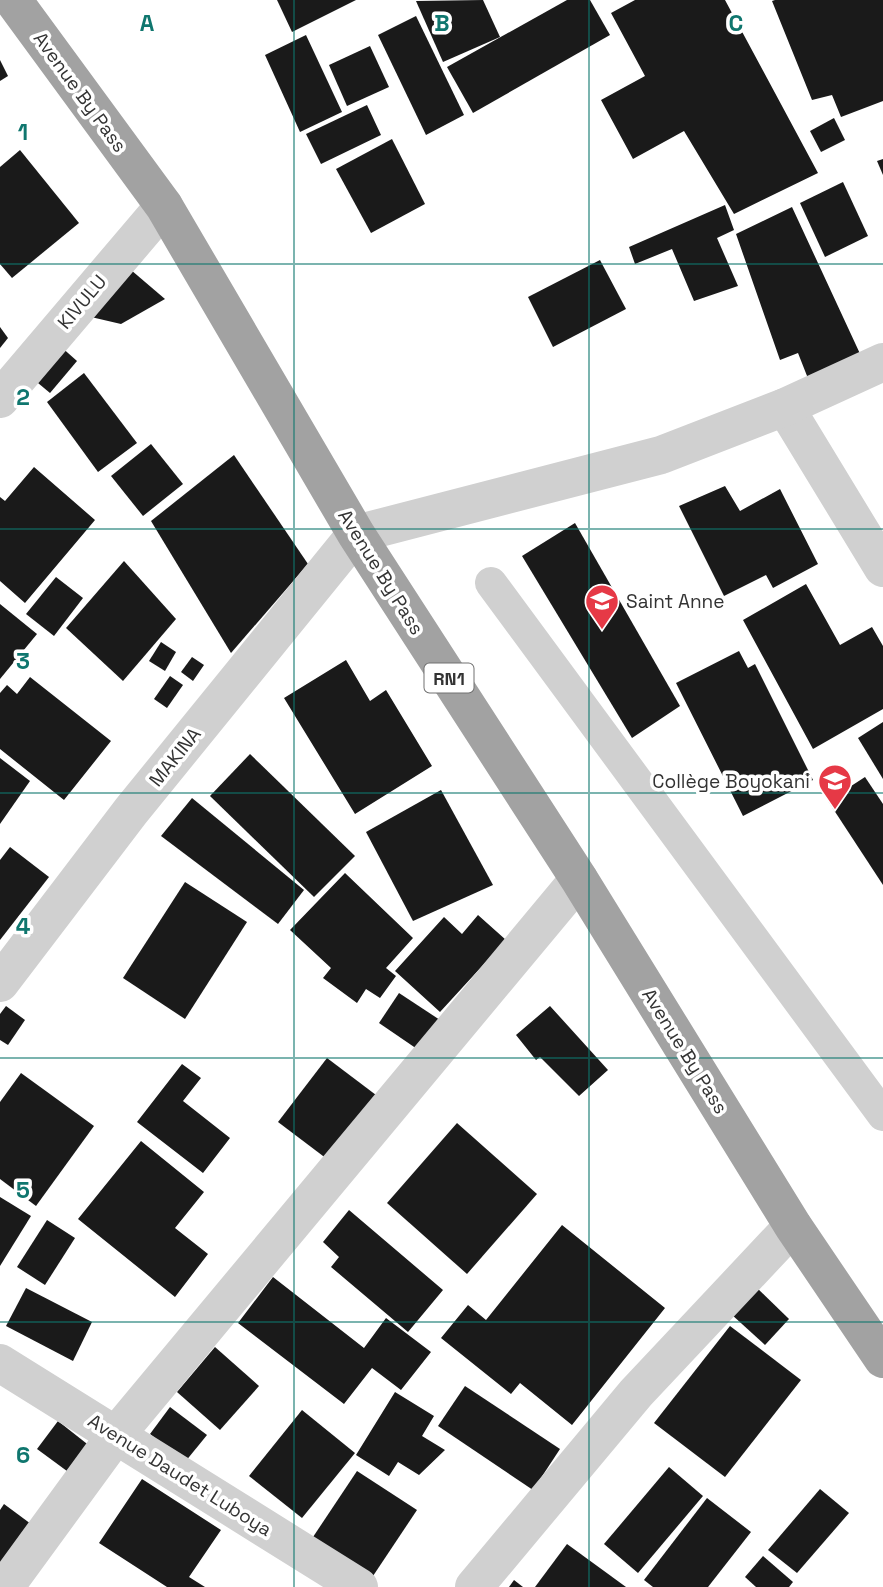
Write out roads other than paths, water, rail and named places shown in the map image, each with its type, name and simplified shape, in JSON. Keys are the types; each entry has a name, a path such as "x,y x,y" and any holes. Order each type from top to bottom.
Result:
{"highway":[{"name":"Avenue By Pass","path":"13,0 164,206 356,534 579,879 793,1226 879,1342"}],"street":[{"name":"KIVULU","path":"0,399 164,206"},
{"path":"356,534 661,455 785,407 883,362"},
{"path":"785,407 883,568"},
{"name":"MAKINA","path":"0,983 131,811 356,534"},
{"path":"5,1587 116,1435 579,879"},
{"path":"474,1587 636,1393 793,1226"},
{"name":"Avenue Daudet Luboya","path":"0,1363 359,1587"}],"lane":[{"path":"491,583 883,1115"}],"place":[{"name":"Saint Anne","path":"602,631"},
{"name":"Collège Boyokani","path":"835,811"}]}
